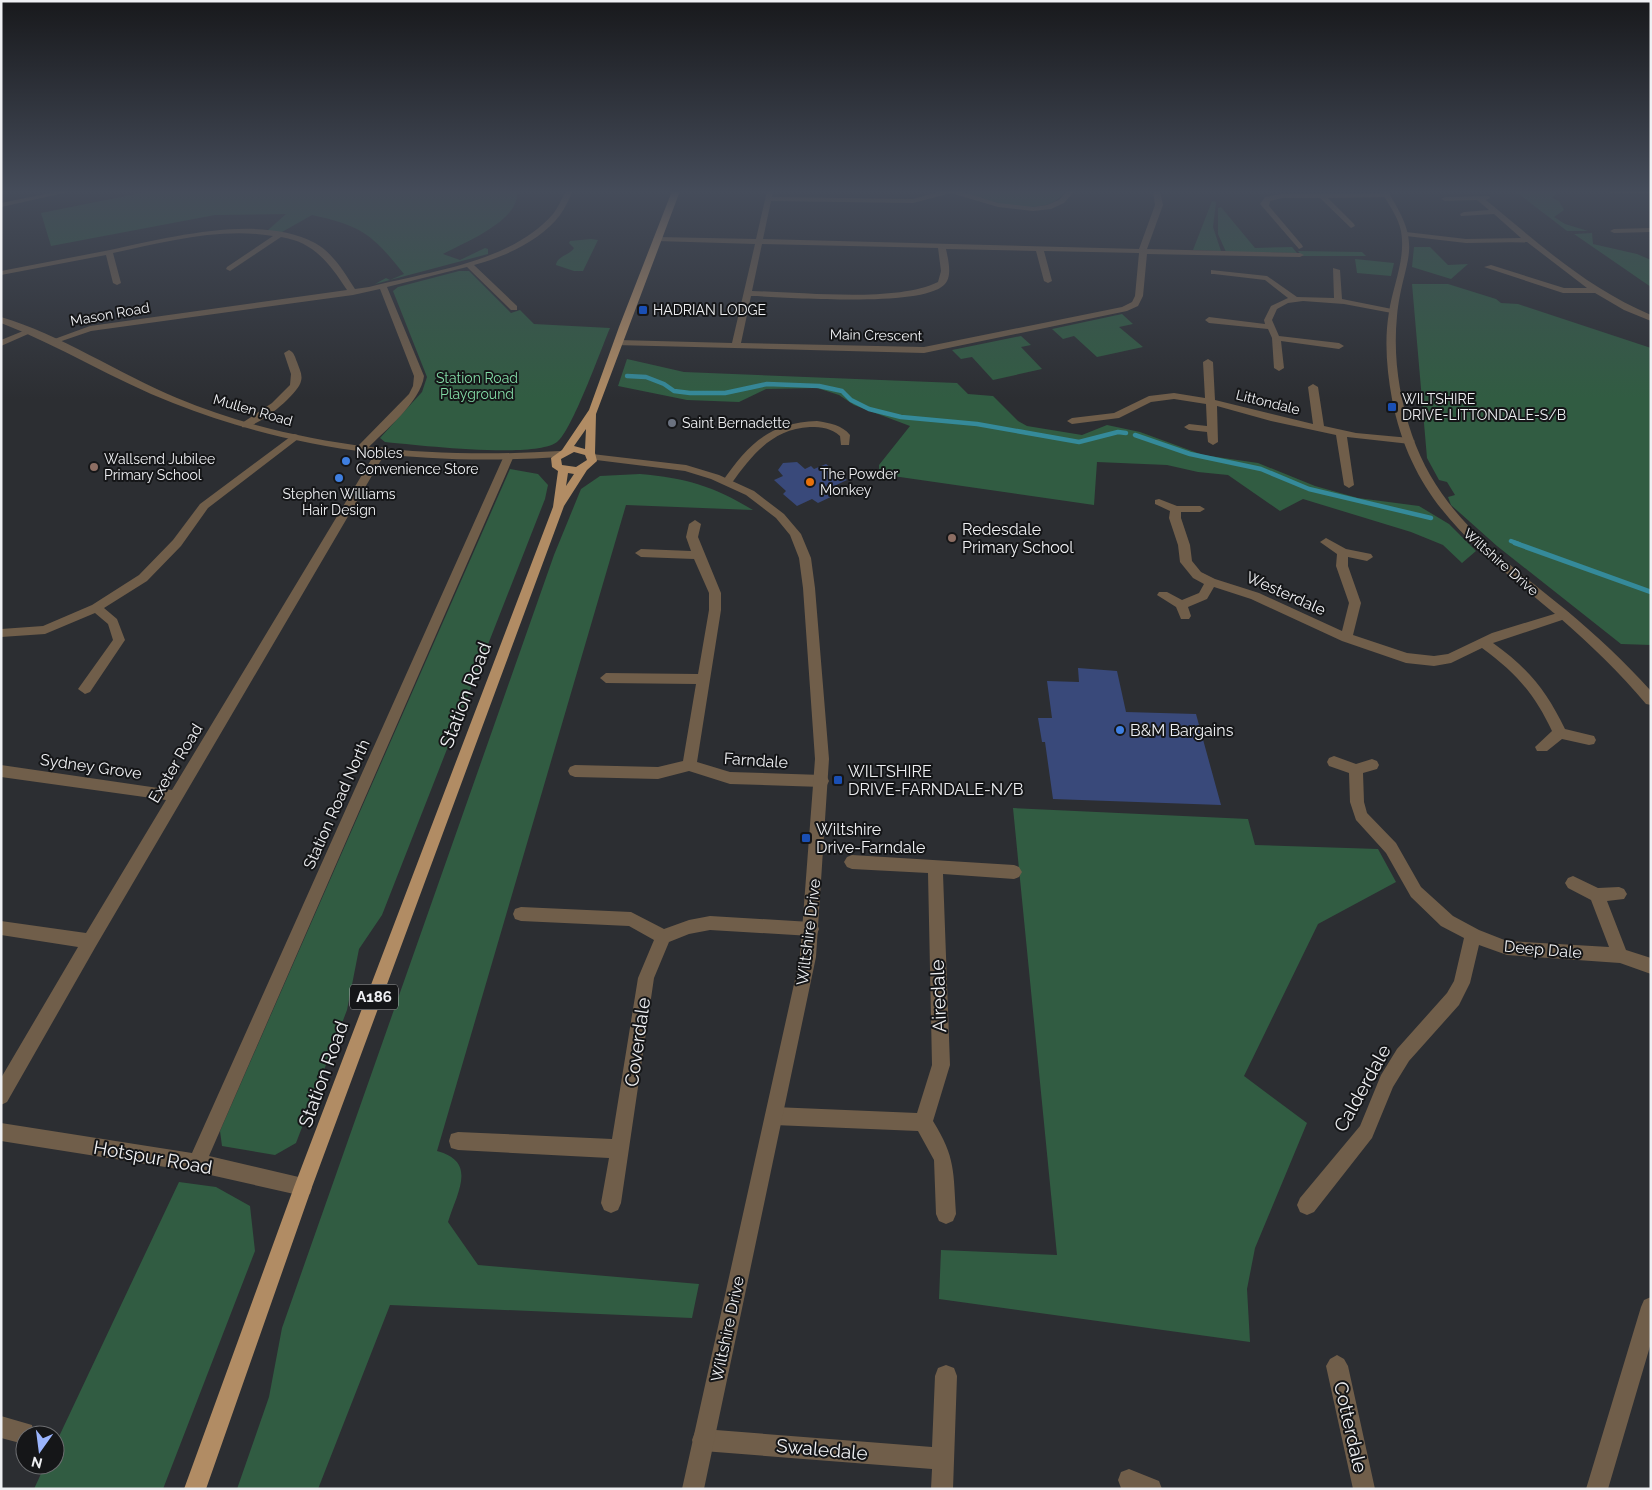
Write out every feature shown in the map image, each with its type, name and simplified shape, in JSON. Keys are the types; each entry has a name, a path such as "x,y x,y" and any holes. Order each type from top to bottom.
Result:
{"main road":[{"name":"Station Road","path":"195,1489 303,1187 558,507 589,461 592,414 649,261"},
{"name":"Station Road","path":"558,507 560,468 556,458 563,452 592,414"},
{"path":"560,468 589,461 580,449 563,452"}],"street":[{"path":"1,273 65,261"},
{"path":"111,261 117,283"},
{"path":"230,269 242,261"},
{"path":"329,261 353,292"},
{"name":"Mason Road","path":"52,341 90,329 383,287 479,261"},
{"path":"736,346 754,261"},
{"path":"746,293 882,296 930,290 942,284 944,278 943,261"},
{"path":"1043,261 1048,281"},
{"name":"Main Crescent","path":"618,343 924,350 1114,312 1130,307 1138,300 1143,261"},
{"name":"Wiltshire Drive","path":"1406,261 1394,312 1391,335 1394,377 1410,441 1418,464 1433,491 1467,534 1490,556 1564,615 1612,658 1651,700"},
{"path":"1556,261 1594,291 1651,318"},
{"path":"469,264 514,308"},
{"path":"1488,267 1563,290 1594,291"},
{"path":"1336,270 1338,301"},
{"path":"1214,272 1266,274 1294,298"},
{"path":"362,448 413,395 418,386 419,376 383,287"},
{"path":"1279,368 1276,338 1270,327 1269,316 1274,308 1282,302 1294,298 1338,301 1394,312"},
{"name":"Mullen Road","path":"1,320 31,331 176,401 246,425 294,437 362,448 511,458 560,468"},
{"path":"1209,320 1270,327"},
{"path":"1,343 31,331"},
{"path":"1276,338 1339,346"},
{"path":"246,425 288,395 295,387 297,379 289,353"},
{"path":"1208,362 1212,442"},
{"name":"Littondale","path":"1314,387 1319,428"},
{"name":"Littondale","path":"1072,421 1116,416 1149,399 1160,396 1185,397 1341,433 1410,441"},
{"path":"727,482 754,447 780,429 800,424 830,426 845,434 845,443"},
{"path":"1189,427 1212,430"},
{"path":"1341,433 1349,485"},
{"path":"1,633 45,630 96,608 143,578 177,543 204,506 294,437"},
{"name":"Exeter Road","path":"1,1096 176,796 382,450"},
{"name":"Mullen Road","path":"511,458 563,452"},
{"name":"Station Road North","path":"196,1164 511,458"},
{"name":"Wiltshire Drive","path":"589,461 651,463 686,468 727,482 750,493 780,516 796,534 805,558 820,710 822,781 811,928 803,982 693,1489"},
{"path":"1158,502 1176,509 1200,509"},
{"name":"Westerdale","path":"1176,509 1176,518 1187,565 1197,575 1211,582 1255,596 1314,625 1346,638 1398,656 1426,661 1451,658 1483,642 1564,615"},
{"path":"575,771 658,774 689,765 716,599 692,537 694,524"},
{"path":"1326,542 1343,552 1367,557"},
{"path":"1343,552 1342,566 1355,603 1346,638"},
{"path":"641,553 698,555"},
{"path":"1162,595 1183,610 1203,596 1211,582"},
{"path":"86,689 120,640 114,622 96,608"},
{"path":"1483,642 1532,681 1543,697 1560,733"},
{"path":"606,678 702,679"},
{"path":"1542,746 1560,733 1589,740"},
{"path":"1334,762 1356,770 1372,765"},
{"name":"Farndale","path":"689,765 730,778 822,781"},
{"name":"Deep Dale","path":"1356,770 1357,802 1365,823 1391,848 1409,882 1425,902 1447,921 1472,935 1496,945 1518,950 1620,955 1651,966"},
{"name":"Sydney Grove","path":"1,771 176,796"},
{"path":"852,862 1014,872"},
{"name":"Airedale","path":"923,1122 941,1065 934,867"},
{"path":"1573,883 1597,895 1619,894"},
{"path":"1597,895 1620,955"},
{"path":"521,914 631,919 663,937 689,927 710,923 811,928"},
{"path":"1,928 90,942"},
{"name":"Calderdale","path":"1307,1205 1366,1132 1387,1081 1403,1054 1453,999 1462,983 1472,935"},
{"name":"Coverdale","path":"611,1203 621,1149 646,978 663,937"},
{"path":"774,1116 923,1122 940,1150 943,1160 946,1214"},
{"name":"Hotspur Road","path":"1,1132 196,1164 303,1187"},
{"path":"458,1141 621,1149"},
{"path":"1597,1489 1651,1307"},
{"name":"Cotterdale","path":"1337,1366 1364,1489"},
{"path":"942,1489 946,1376"},
{"path":"1,1427 15,1431"},
{"name":"Swaledale","path":"703,1440 942,1459"},
{"path":"1129,1480 1151,1489"}],"green space":[{"path":"393,261 463,261 375,284 386,278 390,280 404,274"},
{"path":"588,261 583,271 574,271 556,265 557,262"},
{"path":"1355,261 1394,263 1391,276 1357,273"},
{"path":"1413,261 1444,261 1448,265 1468,264 1451,279 1412,267"},
{"path":"1613,261 1651,261 1651,287"},
{"name":"Station Road Playground","path":"459,271 469,271 511,313 520,310 534,324 610,328 578,407 563,435 557,442 545,447 525,450 501,450 448,448 385,442 380,438 422,392 427,377 393,291 398,287"},
{"path":"1412,284 1448,284 1496,299 1501,303 1518,304 1651,348 1651,645 1621,644 1497,546 1451,505 1448,497 1455,495 1447,482 1439,480 1427,458"},
{"path":"1122,314 1133,324 1119,327 1143,347 1097,357 1074,336 1063,339 1052,329"},
{"path":"1021,336 1031,345 1021,347 1042,369 993,380 972,357 961,359 952,350"},
{"path":"627,359 684,372 957,383 968,394 993,396 1018,421 1027,426 1082,435 1107,425 1140,432 1203,455 1258,463 1315,486 1358,498 1419,506 1449,524 1476,551 1462,563 1443,545 1411,532 1303,499 1280,511 1228,475 1198,472 1167,465 1097,462 1094,505 879,474 879,465 910,426 854,405 839,395 817,388 766,389 739,402 687,400 618,386"},
{"path":"510,469 538,474 548,485 545,499 382,915 359,949 347,1010 296,1143 275,1155 222,1146 220,1131"},
{"path":"640,474 699,484 753,510 626,505 437,1151 450,1156 461,1170 459,1189 448,1222 478,1265 699,1284 692,1318 390,1305 318,1489 237,1489 269,1397 282,1328 554,555 581,489 600,476"},
{"path":"1013,808 1248,819 1255,845 1378,849 1396,882 1318,924 1244,1076 1307,1123 1255,1248 1247,1289 1250,1342 939,1299 941,1250 1057,1255"},
{"path":"179,1182 216,1187 250,1206 255,1251 163,1489 34,1489 40,1475 65,1475 64,1425"}],"building":[{"name":"The Powder Monkey","path":"797,462 805,469 811,466 814,469 826,464 847,480 828,489 835,495 818,503 812,499 797,506 783,494 786,491 774,480 783,476 778,470 783,463"},
{"name":"B&M Bargains","path":"1078,668 1117,671 1126,712 1196,714 1221,805 1053,799 1045,742 1042,742 1038,718 1052,718 1047,681 1079,682"}],"waterway":[{"path":"627,376 646,377 664,384 674,391 690,393 725,393 767,384 819,386 842,391 851,400 869,409 901,417 977,424 1079,442 1118,432 1126,433"},
{"path":"1135,435 1190,454 1261,469 1309,489 1431,518"},
{"path":"1511,541 1519,544"},
{"path":"1515,543 1651,592"}],"place":[{"name":"HADRIAN LODGE","path":"643,310"},
{"name":"WILTSHIRE DRIVE-LITTONDALE-S/B","path":"1392,407"},
{"name":"Saint Bernadette","path":"672,423"},
{"name":"Nobles Convenience Store","path":"346,461"},
{"name":"Wallsend Jubilee Primary School","path":"94,467"},
{"name":"Stephen Williams Hair Design","path":"339,478"},
{"name":"The Powder Monkey","path":"810,482"},
{"name":"Redesdale Primary School","path":"952,538"},
{"name":"B&M Bargains","path":"1120,730"},
{"name":"WILTSHIRE DRIVE-FARNDALE-N/B","path":"838,780"},
{"name":"Wiltshire Drive-Farndale","path":"806,838"}]}
